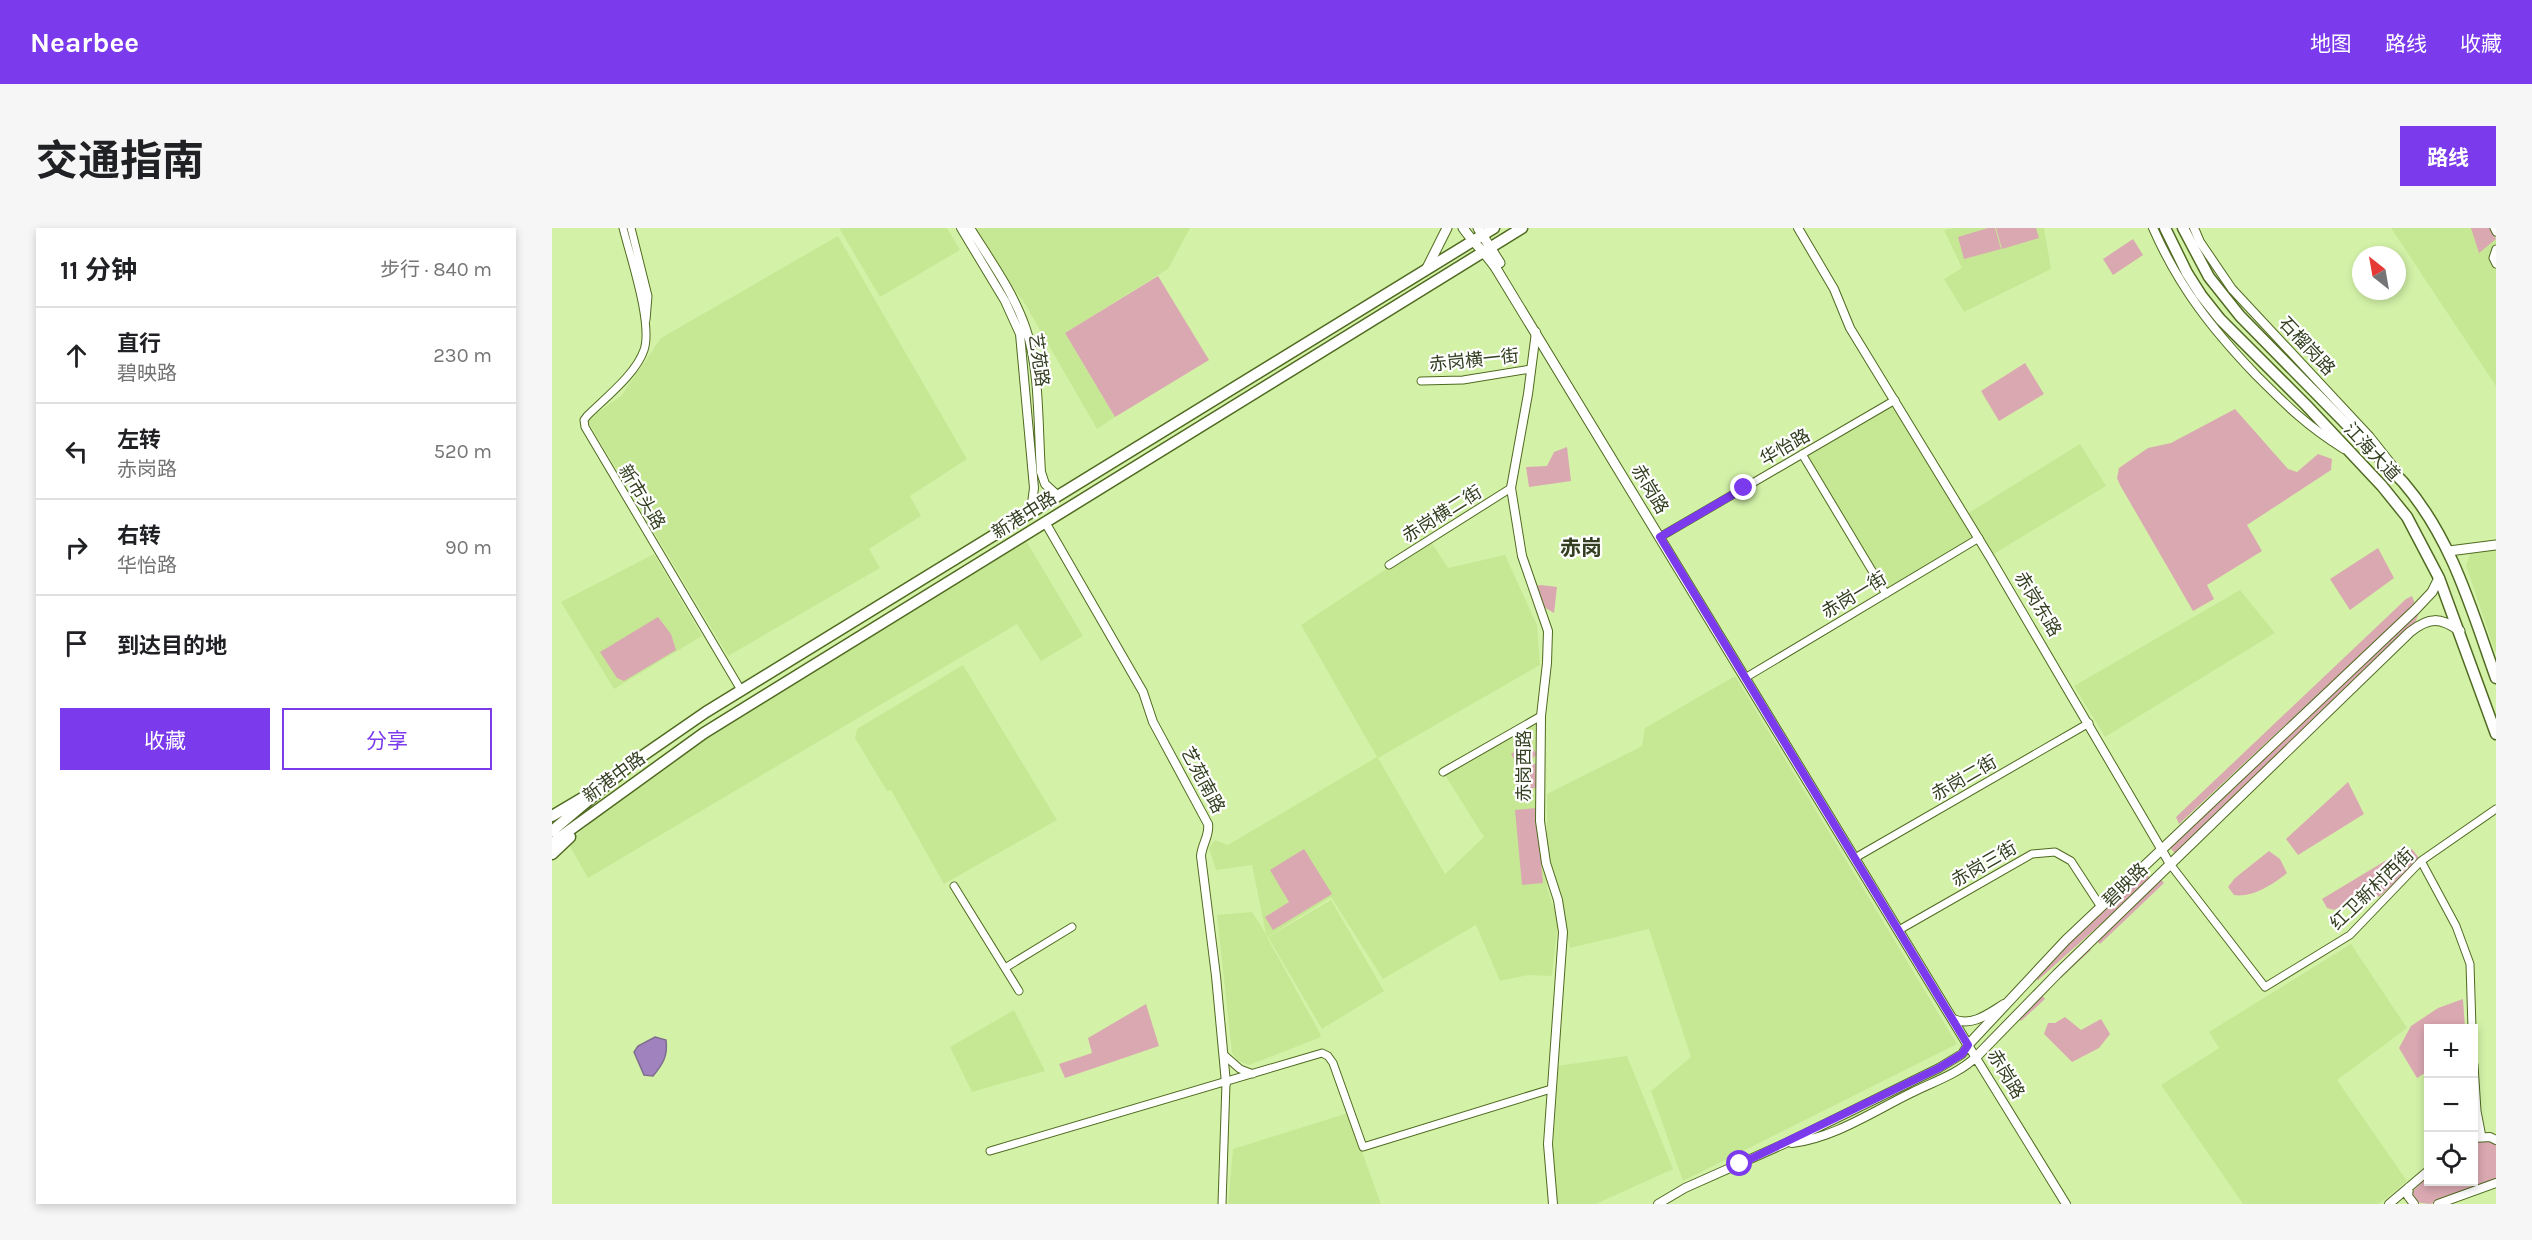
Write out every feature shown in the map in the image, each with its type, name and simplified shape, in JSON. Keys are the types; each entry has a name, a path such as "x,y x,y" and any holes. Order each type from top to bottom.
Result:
{"main road":[{"path":"1427,268 1447,228"},
{"name":"赤岗路","path":"1463,228 1472,241 1488,249 1563,369 1581,406"},
{"name":"新港中路","path":"552,831 605,785 675,732 1031,510 1472,241 1480,231 1494,228"},
{"name":"新港中路","path":"552,843 704,733 1522,228"},
{"name":"江海大道","path":"2165,228 2201,295 2382,486 2407,517 2439,578 2496,734"},
{"name":"江海大道","path":"2183,228 2197,256 2223,296 2403,482 2432,521 2463,582 2496,678"},
{"name":"赤岗路","path":"1480,231 1536,332 1968,1045"},
{"path":"2449,551 2496,544"},
{"name":"碧映路","path":"1968,1045 2043,964 2101,907 2416,609 2432,592 2439,578"},
{"name":"碧映路","path":"1976,1057 2015,1014 2410,632 2420,624 2439,620 2447,622 2460,631"},
{"path":"552,816 605,785"},
{"path":"552,854 613,799"}],"street":[{"name":"新市头路","path":"622,228 645,322"},
{"name":"新市头路","path":"631,228 648,296 644,352 614,390 587,416 584,420 585,427 741,690"},
{"name":"艺苑路","path":"961,228 1005,301 1020,334 1034,488 1031,510"},
{"name":"艺苑路","path":"970,228 1014,302 1026,329 1032,358 1041,472 1045,484 1057,495"},
{"name":"赤岗东路","path":"1798,228 1834,289 1850,328 1979,538 2170,864 2197,902 2265,987"},
{"path":"2153,228 2176,276 2216,333 2298,418 2350,453"},
{"name":"石榴岗路","path":"2194,228 2200,242 2232,289 2373,440 2403,482"},
{"path":"2494,228 2496,232"},
{"path":"2496,249 2493,258 2496,264"},
{"name":"赤岗西路","path":"1536,332 1511,488 1522,556 1548,631 1547,663 1540,716 1542,840 1562,919 1563,932 1548,1144 1553,1204"},
{"name":"赤岗横一街","path":"1421,381 1463,380 1531,369"},
{"name":"华怡路","path":"1660,537 1894,400"},
{"path":"1802,454 1886,594"},
{"name":"赤岗横二街","path":"1389,565 1511,488"},
{"name":"艺苑南路","path":"1046,522 1143,692 1153,722 1208,824 1209,832 1201,856 1226,1083"},
{"name":"赤岗一街","path":"1745,678 1979,538"},
{"path":"1443,772 1540,716"},
{"name":"赤岗二街","path":"1855,858 2089,723"},
{"name":"红卫新村西街","path":"2265,987 2350,935 2421,861 2496,809"},
{"name":"赤岗三街","path":"1899,930 2032,854 2055,852 2071,861 2101,907"},
{"path":"2421,861 2456,926 2470,964 2472,1024"},
{"path":"954,886 1019,991"},
{"path":"1005,968 1072,927"},
{"path":"1953,1019 1961,1022 1975,1020 2009,1001"},
{"name":"赤岗路","path":"1968,1045 2066,1204"},
{"name":"碧映路","path":"1658,1204 1684,1188 1785,1143 1946,1065 1962,1054 1968,1045"},
{"path":"990,1151 1325,1053 1333,1063 1363,1147 1551,1089"},
{"path":"1224,1055 1240,1069 1253,1074"},
{"name":"碧映路","path":"1785,1143 1806,1141 1827,1133 1951,1074 1976,1057"},
{"path":"2475,1078 2478,1132"},
{"path":"1222,1204 1226,1083"},
{"path":"2478,1137 2496,1140"},
{"path":"2389,1204 2424,1174"},
{"path":"2438,1204 2496,1183"},
{"path":"2409,1187 2408,1196 2414,1204"}],"shaded area":[{"path":"839,228 947,228 960,250 880,297"},
{"path":"973,228 1190,228 1168,269 1065,333 1115,417 1097,429 1025,304"},
{"path":"1995,228 2001,249 1964,259 1958,237"},
{"path":"1996,228 2036,228 2039,238 2002,249"},
{"path":"2044,228 2051,269 1964,312 1944,279 1962,268 1944,230"},
{"path":"2391,228 2496,228 2496,386 2406,251 2406,246 2403,246"},
{"path":"2471,228 2491,228 2496,239 2479,253"},
{"path":"838,236 967,459 910,496 921,516 869,549 880,568 728,656 587,420 621,396 661,338"},
{"path":"2133,239 2143,255 2113,275 2103,259"},
{"path":"1158,276 1209,360 1115,417 1065,333"},
{"path":"2025,363 2044,394 1999,421 1981,391"},
{"path":"1894,404 1976,538 1886,589 1807,455"},
{"path":"2235,409 2288,469 2297,472 2318,454 2332,459 2331,470 2247,525 2262,551 2207,585 2214,599 2193,611 2120,485 2117,478 2119,468 2148,448 2171,443"},
{"path":"2080,444 2106,486 1992,555 1967,514"},
{"path":"1567,447 1571,481 1529,487 1526,467 1547,466 1554,452"},
{"path":"1025,539 1083,636 1041,661 1017,624 588,878 568,843 615,801 702,737"},
{"path":"1430,540 1448,568 1505,555 1537,625 1540,665 1378,758 1445,874 1484,837 1443,772 1539,717 1547,888 1558,920 1552,976 1529,975 1500,981 1476,925 1383,979 1331,897 1267,937 1321,1035 1319,1038 1249,1065 1237,1060 1232,1053 1217,915 1252,912 1266,934 1252,865 1216,870 1209,848 1215,840 1228,845 1377,757 1301,625"},
{"path":"2496,547 2495,652 2466,565 2471,552"},
{"path":"2378,548 2394,578 2350,610 2330,579"},
{"path":"654,554 702,636 614,689 561,602"},
{"path":"1534,586 1557,587 1554,613 1542,606"},
{"path":"2240,590 2275,633 2105,737 2074,686"},
{"path":"2412,596 2415,604 2179,824 2176,817 2406,599"},
{"path":"2422,606 2414,625 2176,854 2169,847"},
{"path":"658,617 671,634 676,650 624,681 617,678 600,652"},
{"path":"963,665 1057,820 944,884 891,790 887,791 855,738 857,729"},
{"path":"1735,676 1957,1044 1683,1181 1651,1091 1691,1057 1649,929 1570,948 1547,863 1547,794 1642,746 1645,728"},
{"path":"1529,742 1537,755 1519,767 1511,754"},
{"path":"1537,763 1536,788 1516,789 1516,771"},
{"path":"2348,782 2364,814 2298,855 2286,839"},
{"path":"1536,808 1543,883 1522,885 1515,810"},
{"path":"1304,849 1332,894 1273,930 1265,917 1289,902 1270,870"},
{"path":"2412,849 2419,858 2413,867 2379,897 2369,891 2334,910 2327,908 2322,899 2400,852"},
{"path":"2269,851 2280,859 2287,873 2262,890 2247,895 2234,895 2228,887 2235,878"},
{"path":"2143,870 2151,879 2037,981 2040,971"},
{"path":"2159,877 2164,883 2100,944 2095,939"},
{"path":"1331,900 1384,991 1322,1029 1268,937"},
{"path":"2351,944 2407,1028 2337,1080 2407,1181 2379,1204 2243,1204 2161,1085 2219,1048 2209,1032"},
{"path":"2089,947 2091,950 2042,995 2045,999 2021,1021 2015,1015"},
{"path":"2463,999 2465,1024 2424,1024 2424,1074 2417,1078 2399,1048 2411,1026 2438,1008"},
{"path":"1146,1004 1159,1046 1065,1078 1059,1064 1092,1053 1088,1038"},
{"path":"1014,1010 1045,1071 972,1092 950,1047"},
{"path":"2065,1017 2081,1030 2101,1019 2110,1034 2099,1048 2072,1062 2044,1034 2048,1023 2055,1023"},
{"path":"655,1037 666,1040 665,1055 662,1064 653,1076 644,1075 634,1052 638,1046"},
{"path":"1627,1056 1673,1169 1596,1204 1558,1204 1552,1176 1557,1066"},
{"path":"1348,1113 1381,1204 1228,1204 1233,1149"},
{"path":"2483,1139 2496,1143 2496,1180 2430,1204 2415,1202 2412,1192 2424,1180 2424,1186 2478,1186 2478,1140"}],"district":[{"name":"赤岗","path":"1581,548"}],"route":[{"path":"1740,1164 1939,1068 1962,1054 1968,1045 1660,537 1744,488"}]}
